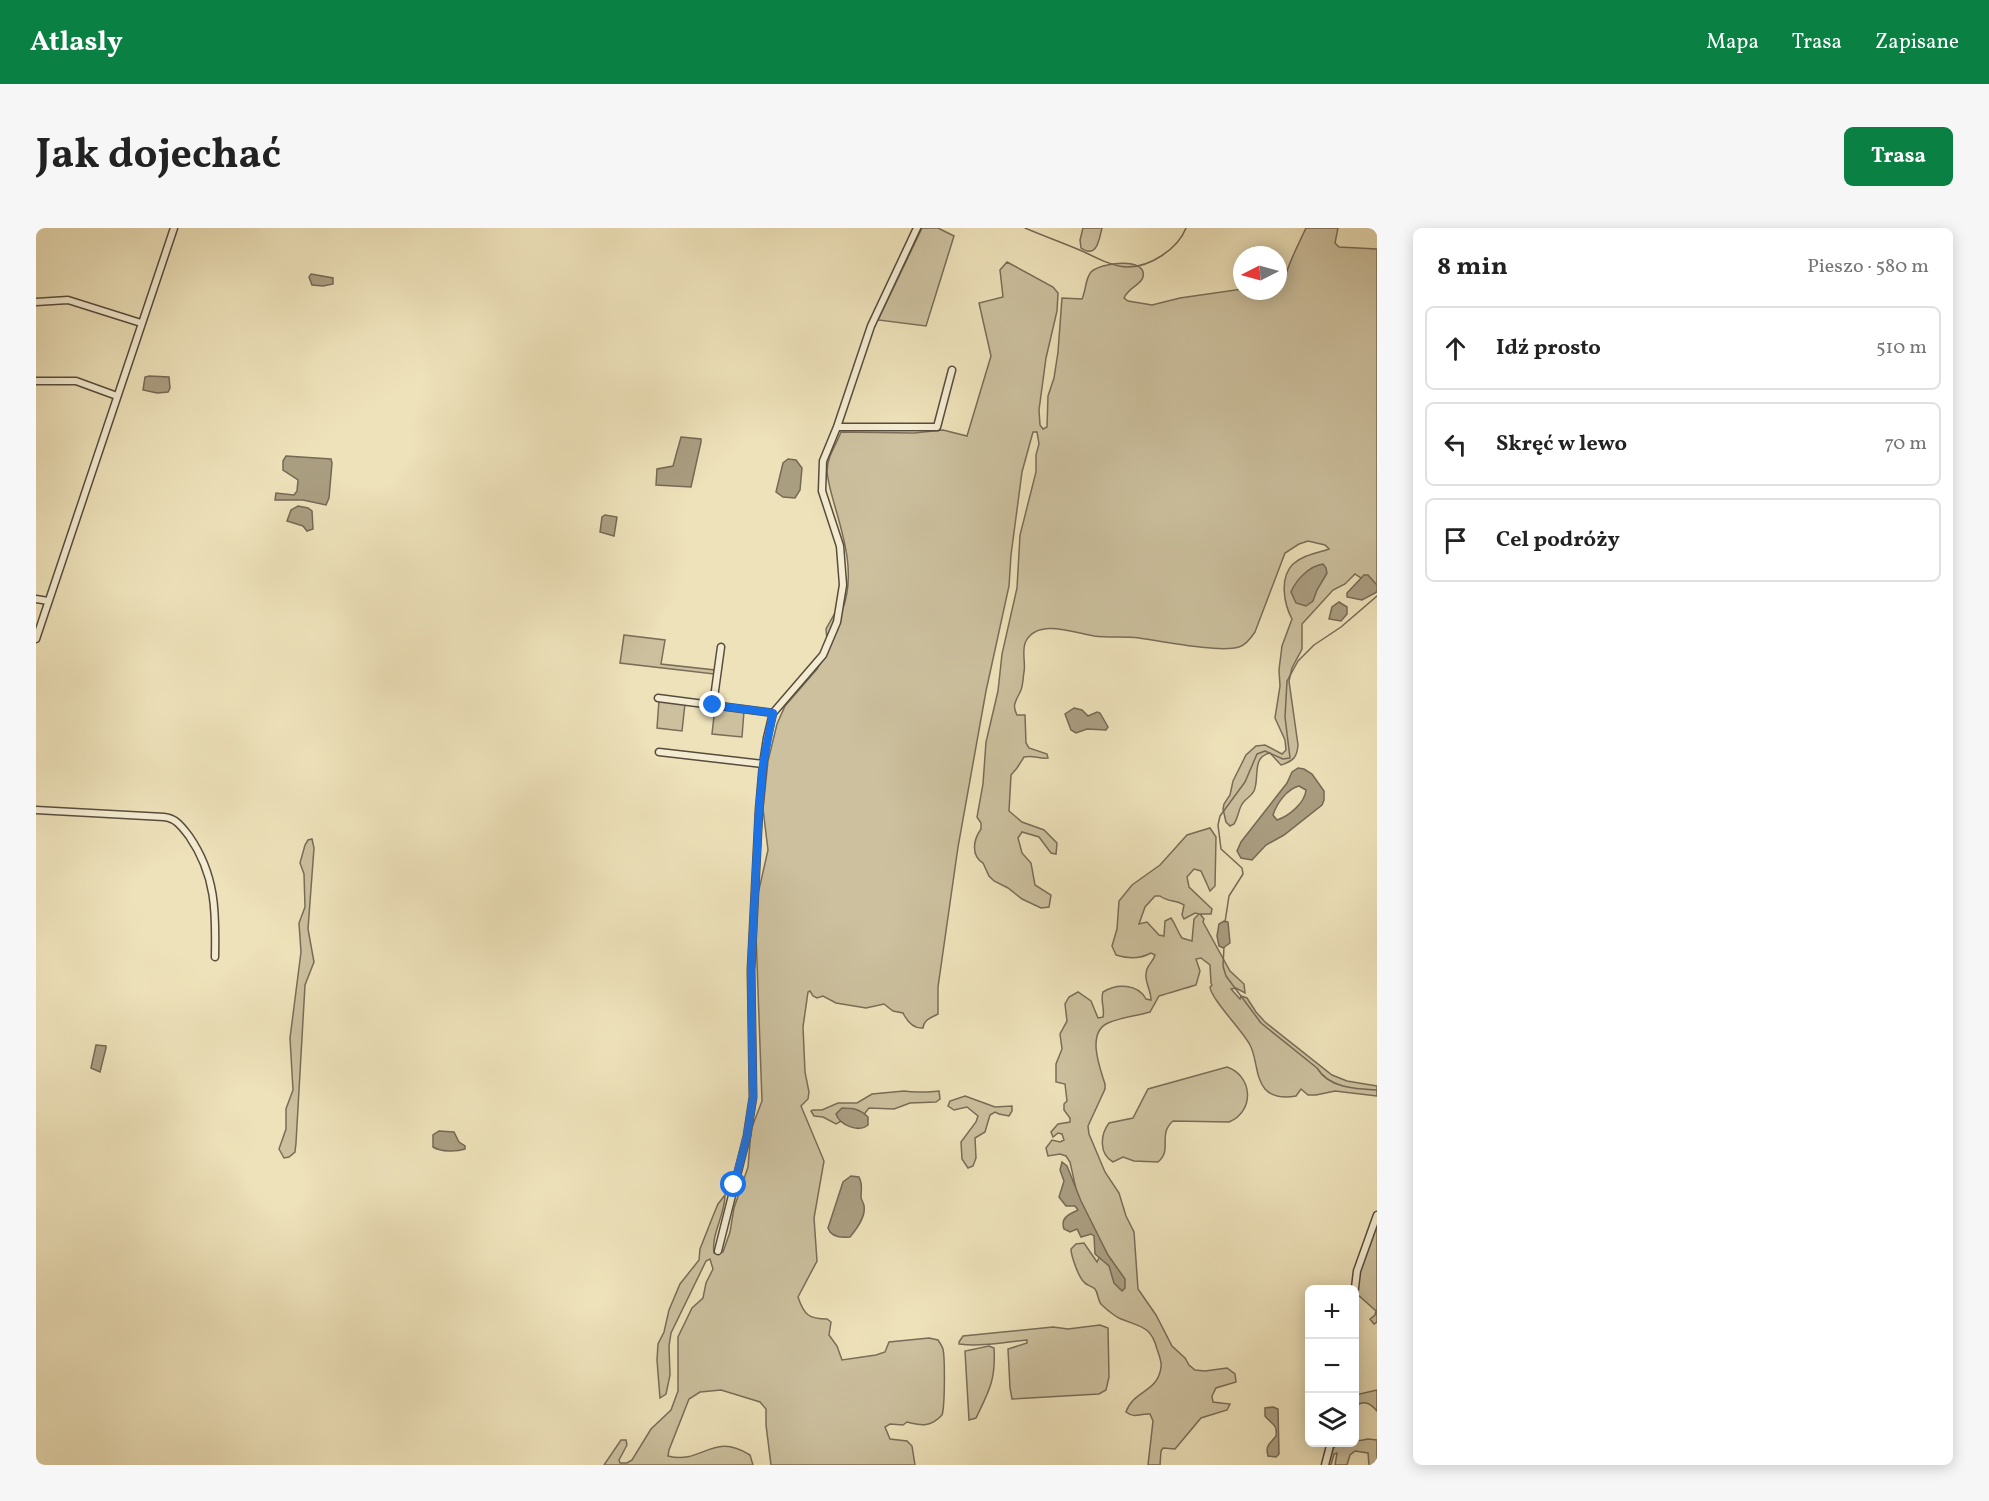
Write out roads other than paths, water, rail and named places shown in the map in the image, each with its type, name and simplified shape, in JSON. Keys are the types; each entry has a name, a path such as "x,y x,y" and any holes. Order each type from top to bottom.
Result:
{"street":[{"path":"36,639 174,228"},
{"path":"718,1251 747,1136 753,1097 751,970 763,764 773,713 823,655 837,622 843,585 840,546 822,491 824,461 871,326 917,228"},
{"path":"36,302 68,300 141,323"},
{"path":"837,427 937,427 952,370"},
{"path":"36,381 76,381 117,396"},
{"path":"36,599 48,601"},
{"path":"713,705 721,647"},
{"path":"658,698 773,713"},
{"path":"659,752 763,764"},
{"path":"36,810 164,817 177,822 199,852 208,870 213,900 215,957"},
{"path":"1355,1285 1357,1271 1377,1215"},
{"path":"1325,1465 1330,1447"}],"waterway":[{"path":"1025,228 1109,263 1126,267 1144,264 1162,256 1170,250 1186,228"},
{"path":"1225,922 1229,896 1243,874 1242,868 1221,849 1218,825 1220,816 1245,782 1257,754 1265,751 1283,759 1290,758 1285,717 1287,681 1298,661 1314,645 1341,627 1377,596"},
{"path":"1224,947 1223,966 1226,976 1261,1023 1317,1068 1328,1080 1352,1088 1377,1090"}]}
